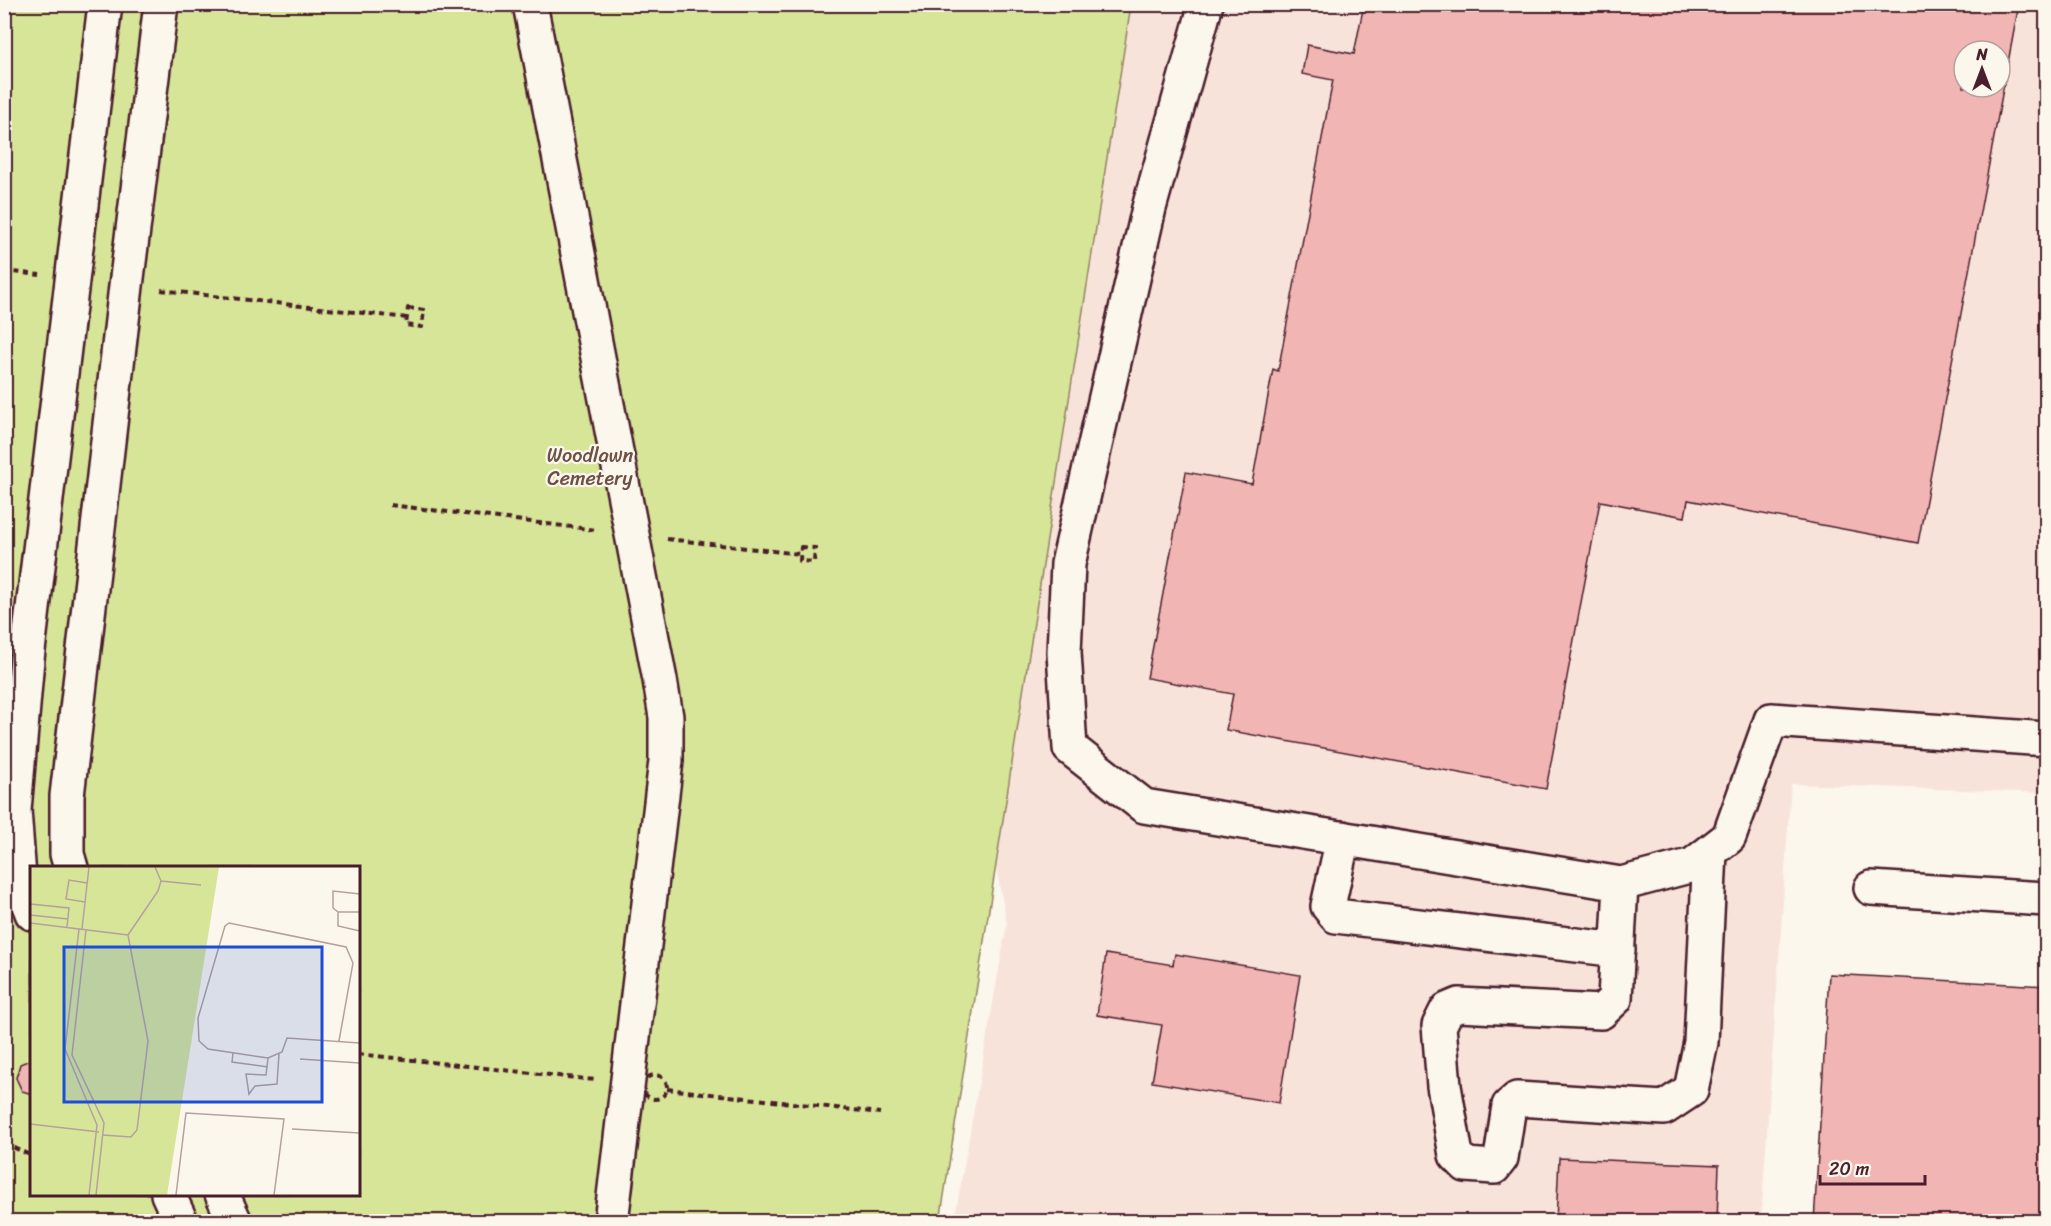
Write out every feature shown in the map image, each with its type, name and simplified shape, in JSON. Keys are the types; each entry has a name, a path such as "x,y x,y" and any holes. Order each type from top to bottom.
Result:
{"lane":[{"path":"30,907 19,877 14,810 27,659 105,4"},
{"path":"71,866 67,854 68,796 126,286 161,4"},
{"path":"530,4 666,717 666,761 611,1221"},
{"path":"1206,4 1149,208 1068,564 1064,652 1070,748 1144,806 1621,884 1693,865 1729,837 1771,720 2046,739"},
{"path":"1343,838 1328,906 1336,916 1618,950"},
{"path":"1621,884 1615,999 1601,1012 1459,1005 1447,1010 1439,1026 1444,1086 1456,1155 1466,1165 1494,1167 1501,1158 1509,1106 1517,1099 1664,1108 1691,1090 1701,1042 1710,852"},
{"path":"1871,888 2046,899"},
{"path":"169,1196 181,1221"},
{"path":"223,1196 235,1221"}],"path":[{"path":"4,271 73,279"},
{"path":"126,286 407,318"},
{"path":"408,308 424,310 422,327 406,325 407,318 408,308"},
{"path":"801,547 815,548 814,562 800,561 801,547"},
{"path":"360,1054 627,1084"},
{"path":"667,1089 880,1113"},
{"path":"4,1143 30,1155"}],"shaded area":[{"path":"1122,5 2046,5 2046,793 1791,784 1761,1221 954,1222 1007,924 970,733"}],"green space":[{"name":"Woodlawn Cemetery","path":"5,5 1131,5 940,1221 5,1222"}],"building":[{"path":"1364,4 2019,4 2012,41 2012,39 1952,39 1952,99 2001,99 1918,543 1688,500 1685,517 1600,501 1546,789 1226,730 1233,694 1147,678 1186,472 1252,484 1273,369 1278,371 1333,80 1302,74 1307,45 1354,54"},
{"path":"1106,954 1173,965 1175,954 1300,975 1279,1103 1152,1082 1162,1025 1097,1015"},
{"path":"1829,974 2046,986 2046,1222 1814,1222"},
{"path":"30,1060 30,1093 22,1091 16,1078 20,1064"},
{"path":"1559,1158 1719,1165 1717,1222 1556,1222"}]}
